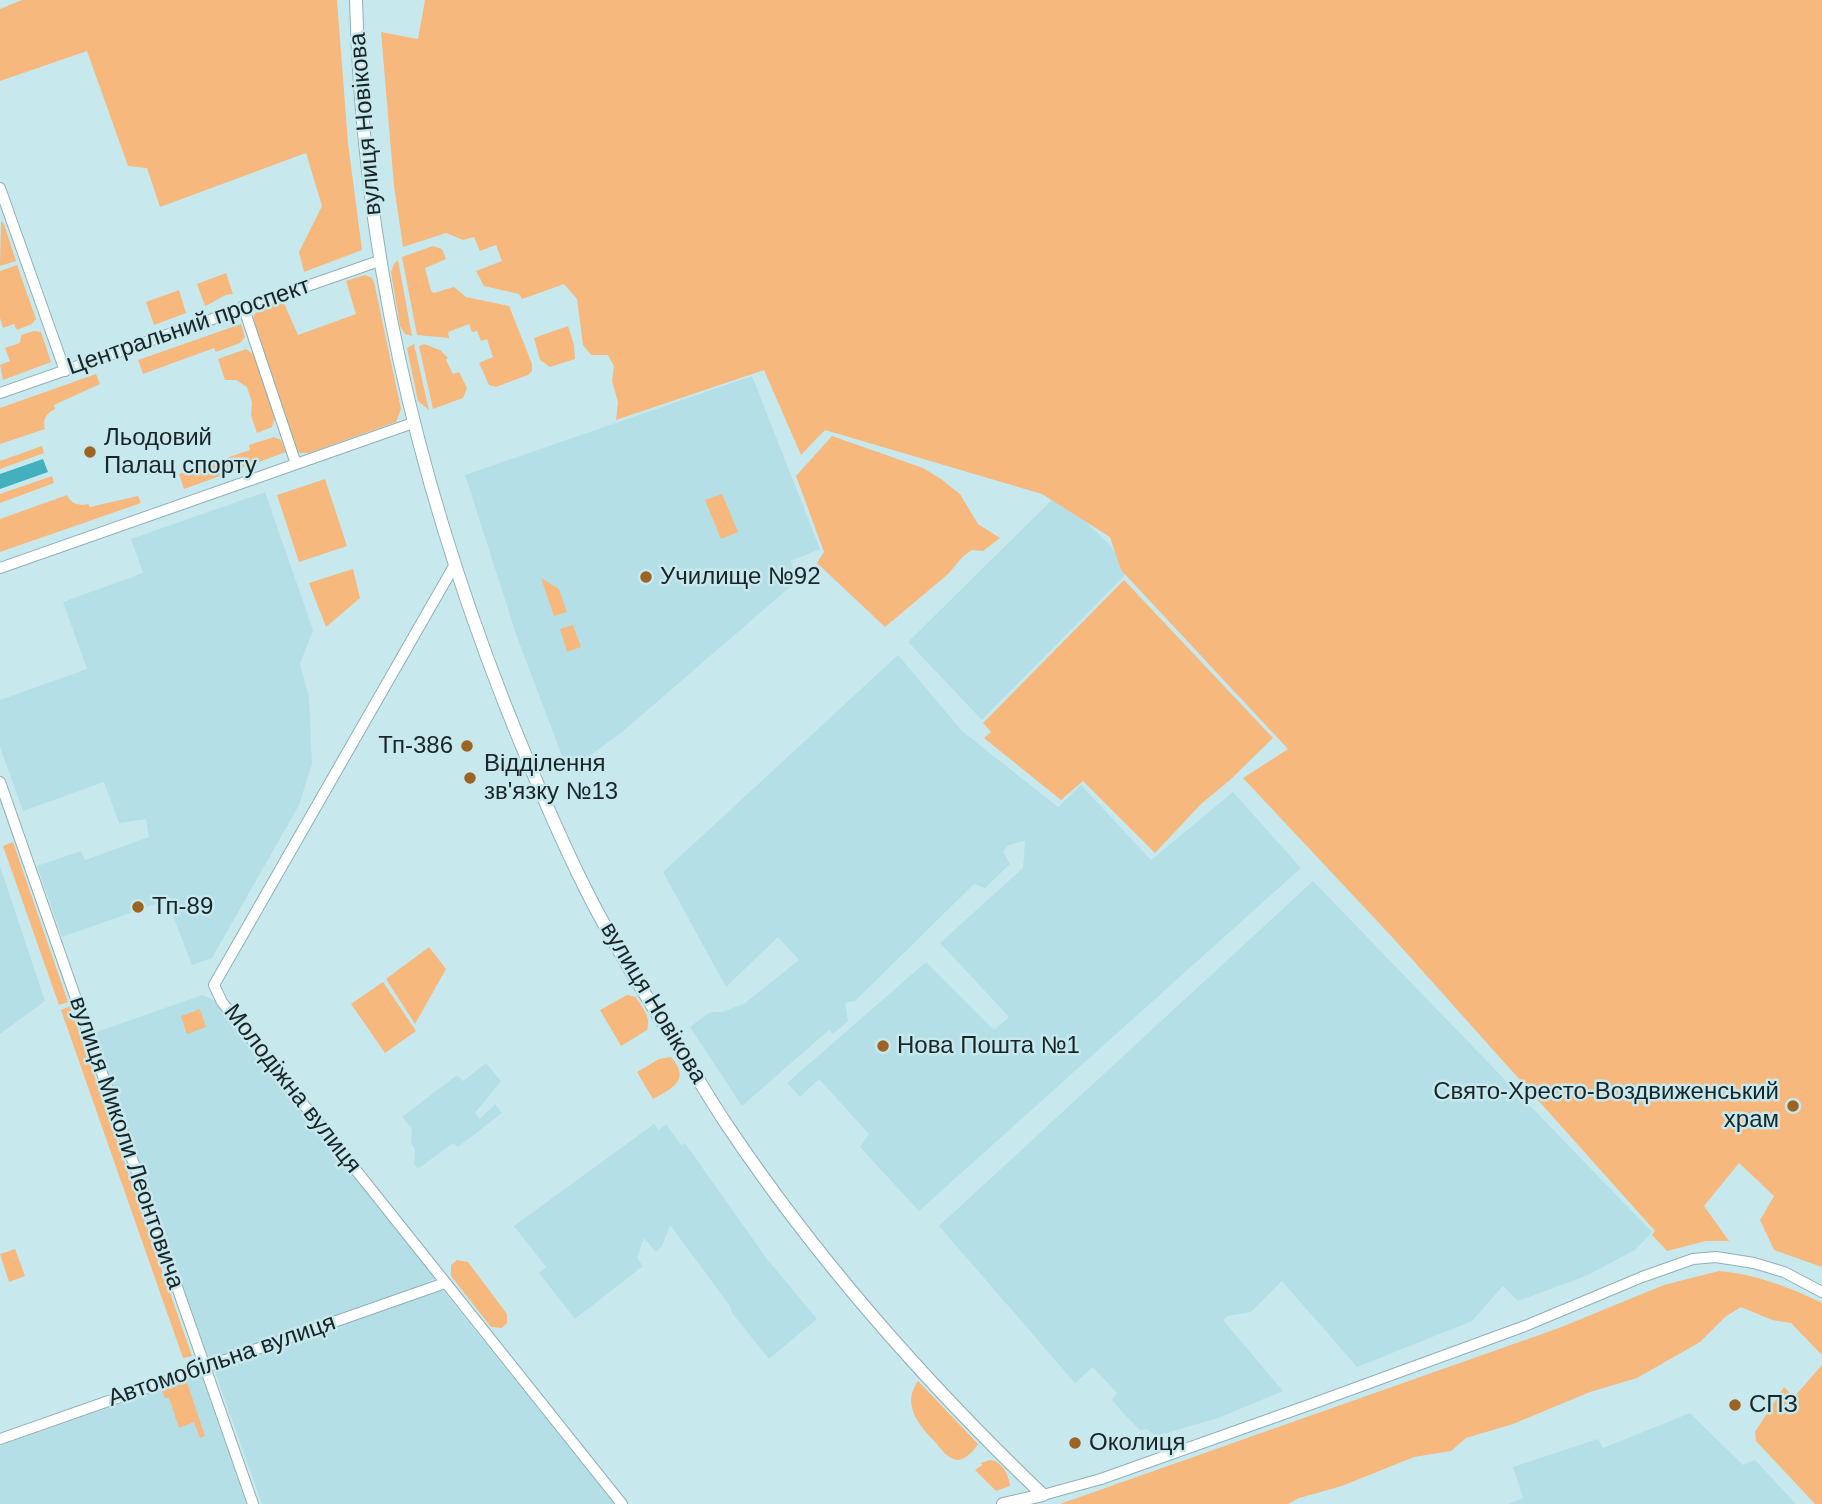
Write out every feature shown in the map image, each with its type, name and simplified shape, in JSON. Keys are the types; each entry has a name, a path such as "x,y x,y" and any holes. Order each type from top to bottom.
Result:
{"main road":[{"name":"вулиця Новікова","path":"356,0 363,130 378,254 413,422 454,566 482,645 530,766 584,885 638,984 728,1127 809,1238 876,1321 990,1445 1043,1495"},
{"path":"1003,1504 1043,1495"}],"street":[{"path":"0,188 65,371"},
{"name":"Центральний проспект","path":"0,393 243,306 378,254"},
{"path":"243,306 296,464"},
{"path":"0,568 413,422"},
{"name":"Молодіжна вулиця","path":"454,566 214,985 222,1002 622,1504"},
{"name":"вулиця Миколи Леонтовича","path":"0,782 253,1504"},
{"path":"1043,1495 1101,1479 1517,1329 1642,1276 1693,1259 1716,1257 1754,1263 1784,1272 1822,1292"},
{"name":"Автомобільна вулиця","path":"0,1439 445,1283"}],"shaded area":[{"path":"22,0 337,0 348,143 362,250 304,272 299,252 322,206 306,153 160,207 147,168 128,166 87,51 0,81 0,9"},
{"path":"425,0 1822,0 1822,1267 1774,1250 1760,1220 1774,1196 1739,1163 1704,1206 1729,1241 1706,1241 1667,1251 1652,1235 1655,1231 1393,938 1243,778 1288,749 1121,570 1110,537 1042,494 825,430 801,455 764,370 616,420 618,402 612,381 614,366 608,355 591,355 583,345 577,299 564,284 522,299 519,294 484,286 476,271 502,261 496,245 480,251 474,237 463,240 446,233 403,247 394,186 381,32 418,39"},
{"path":"1,221 16,261 0,266"},
{"path":"433,246 442,249 446,259 425,268 431,291 434,293 454,287 466,297 509,306 532,364 532,371 528,375 496,387 489,385 479,363 493,357 487,339 481,341 477,331 472,332 469,324 448,332 449,338 417,335 402,257"},
{"path":"398,260 412,336 405,334 400,326 391,272"},
{"path":"17,265 36,319 32,324 17,330 14,324 3,328 0,318 0,271"},
{"path":"226,273 233,294 205,306 197,284"},
{"path":"365,275 374,282 401,409 396,422 309,453 300,453 254,326 254,315 260,309 283,301 298,335 356,314 346,281"},
{"path":"179,290 186,313 154,325 146,302"},
{"path":"241,324 245,337 240,343 216,352 214,348 143,374 138,360"},
{"path":"568,326 575,359 550,367 540,360 534,338"},
{"path":"41,332 51,362 3,380 0,365 10,361 5,348 20,343 21,335"},
{"path":"414,344 429,410 418,401 407,348"},
{"path":"424,344 440,350 448,358 446,360 453,374 459,372 467,388 463,398 433,409 419,346"},
{"path":"246,349 253,354 275,418 272,427 257,433 247,387 236,380 225,380 218,359"},
{"path":"96,374 100,384 54,405 55,409 45,419 45,429 0,444 0,408"},
{"name":"Училище №92","path":"752,376 820,549 791,561 797,581 622,732 568,772 517,637 465,475"},
{"path":"832,436 923,468 960,494 978,524 1000,538 983,551 972,550 968,553 947,575 885,627 817,563 824,552 796,476"},
{"path":"274,437 281,440 286,452 184,489 179,474 250,450 249,445"},
{"path":"42,446 44,453 0,469 0,461"},
{"path":"52,476 54,483 0,503 0,494"},
{"path":"325,479 347,546 299,562 277,495"},
{"path":"265,492 313,630 300,664 309,697 312,764 299,805 212,958 192,965 167,900 62,937 37,866 81,851 85,860 149,837 146,819 119,823 104,782 23,811 0,747 0,700 87,669 63,602 143,573 131,539"},
{"path":"722,494 738,532 721,539 705,500"},
{"path":"67,495 73,502 88,504 90,507 138,496 141,503 0,552 0,519"},
{"path":"1057,495 1110,545 1129,571 982,720 908,642"},
{"path":"353,569 360,598 326,627 309,583"},
{"path":"541,578 559,589 567,612 554,616"},
{"path":"1124,580 1273,738 1201,804 1155,853 1083,781 1061,800 984,738 991,732 983,723"},
{"path":"573,625 581,647 567,652 560,629"},
{"path":"898,655 962,731 1058,807 1081,785 1151,860 1233,792 1301,868 919,1211 860,1147 869,1134 819,1079 800,1097 787,1083 926,962 994,1030 1009,1017 940,943 1023,868 1025,841 1009,845 1003,851 1010,864 985,888 974,884 855,1001 845,1003 848,1021 833,1034 829,1030 742,1106 690,1027 710,1012 723,1012 745,1003 799,960 778,937 726,987 663,872"},
{"path":"13,842 68,1002 59,1005 3,846"},
{"path":"0,866 45,1001 0,1034"},
{"path":"1313,881 1652,1232 1635,1250 1588,1275 1518,1301 1503,1286 1472,1321 1357,1367 1282,1281 1251,1312 1227,1316 1223,1320 1283,1391 1218,1418 1156,1436 1147,1429 1140,1430 1122,1412 1112,1400 1117,1393 1093,1367 1075,1383 939,1226"},
{"path":"429,947 446,969 415,1024 386,979"},
{"path":"383,982 416,1031 385,1053 351,1004"},
{"path":"202,995 214,1000 431,1267 434,1279 420,1287 208,1360 94,1033"},
{"path":"627,995 636,997 646,1013 648,1025 647,1030 621,1046 600,1010"},
{"path":"70,1006 192,1356 183,1358 61,1010"},
{"path":"200,1009 206,1027 187,1034 181,1016"},
{"path":"671,1057 679,1072 677,1082 653,1099 637,1072 659,1059"},
{"path":"486,1063 501,1081 475,1113 480,1119 495,1104 502,1113 458,1147 453,1143 418,1169 414,1164 412,1129 402,1117 457,1075 463,1081"},
{"path":"654,1124 659,1130 666,1124 681,1145 685,1143 767,1259 817,1319 769,1359 732,1313 730,1306 670,1225 662,1246 656,1252 644,1238 637,1258 643,1266 575,1319 539,1273 546,1267 514,1226"},
{"path":"15,1249 25,1276 9,1282 0,1254"},
{"path":"457,1260 468,1262 507,1314 507,1323 502,1328 491,1327 451,1276 451,1265"},
{"path":"1719,1271 1772,1282 1822,1303 1822,1355 1791,1323 1772,1320 1741,1307 1725,1317 1700,1342 1637,1378 1590,1392 1513,1424 1466,1438 1451,1451 1414,1457 1288,1504 1060,1504 1559,1328 1664,1285"},
{"path":"441,1288 615,1504 262,1504 214,1369"},
{"path":"1822,1365 1822,1504 1815,1504 1756,1441 1755,1432 1784,1387 1794,1397"},
{"path":"202,1375 248,1504 0,1504 0,1446"},
{"path":"918,1381 978,1444 966,1457 957,1460 948,1456 918,1422 911,1398"},
{"path":"187,1382 205,1436 200,1438 194,1422 179,1428 169,1398 165,1398 162,1391"},
{"path":"1690,1413 1743,1465 1755,1460 1796,1504 1508,1504 1523,1498 1513,1467 1598,1439 1603,1448"},
{"path":"990,1460 1004,1469 1010,1486 996,1491 975,1470 981,1463"}],"water":[{"path":"43,459 48,472 0,489 0,474"}],"place":[{"name":"Льодовий Палац спорту","path":"90,452"},
{"name":"Училище №92","path":"646,577"},
{"name":"Тп-386","path":"467,746"},
{"name":"Відділення зв'язку №13","path":"470,778"},
{"name":"Тп-89","path":"138,907"},
{"name":"Нова Пошта №1","path":"883,1046"},
{"name":"Свято-Хресто-Воздвиженський храм","path":"1793,1106"},
{"name":"СПЗ","path":"1735,1405"},
{"name":"Околиця","path":"1075,1443"}]}
